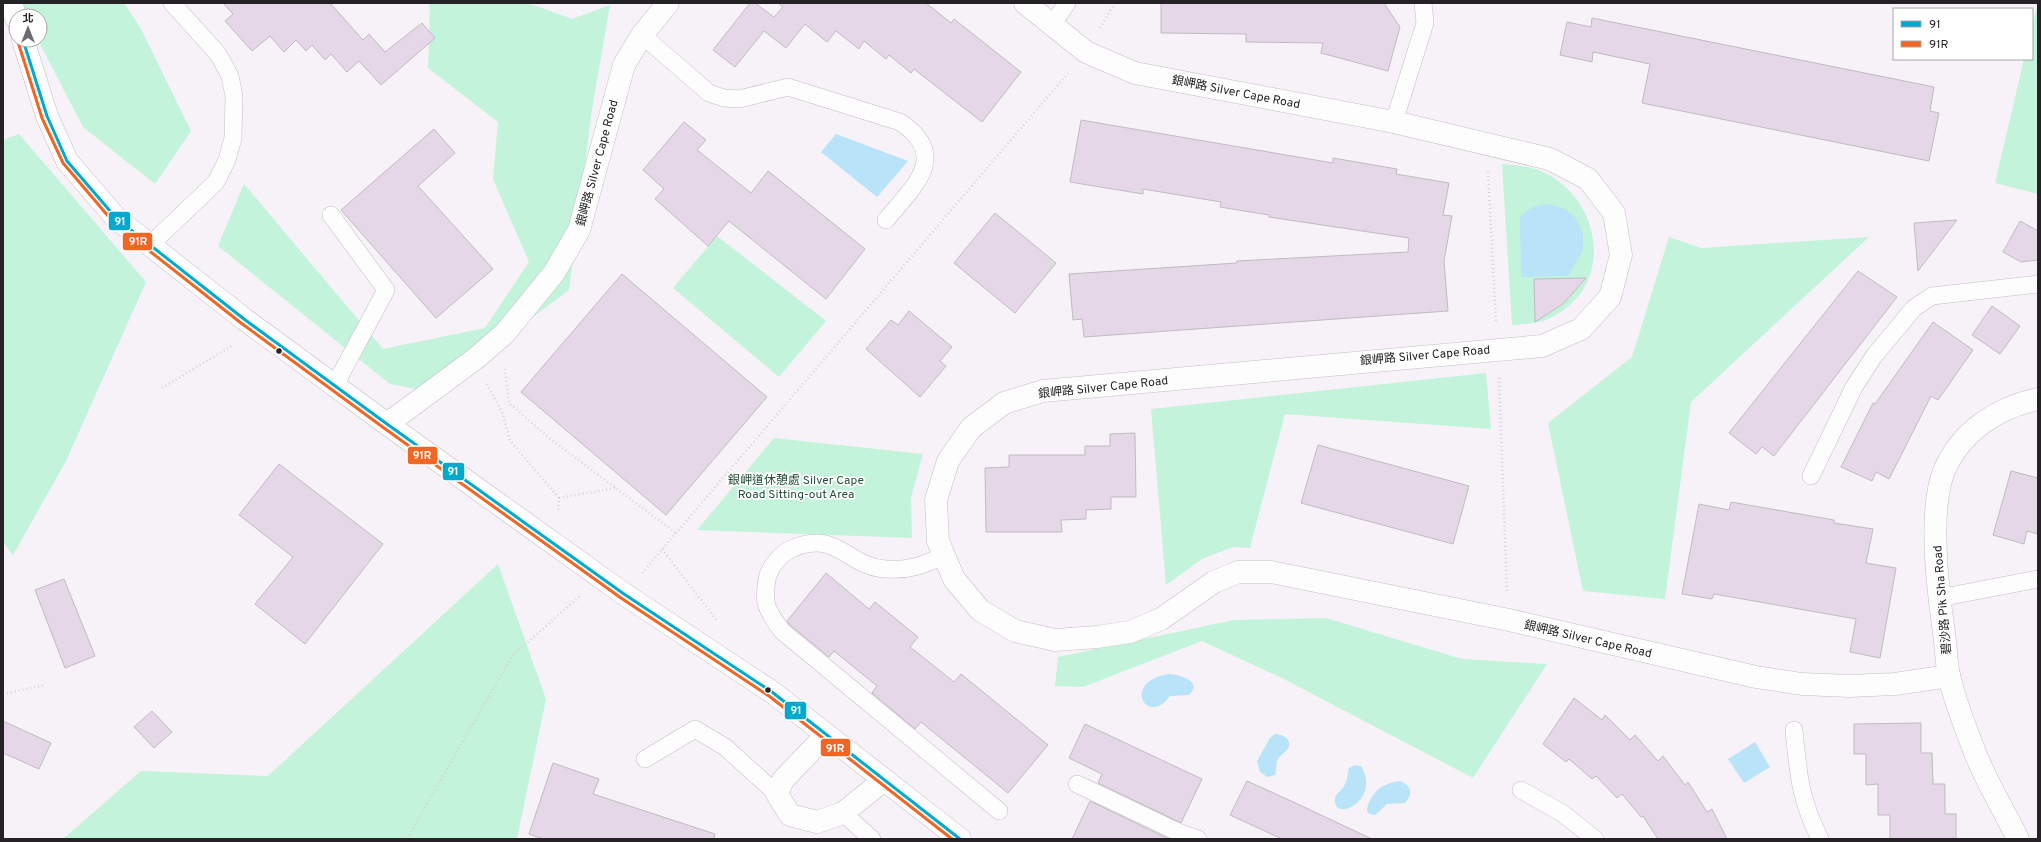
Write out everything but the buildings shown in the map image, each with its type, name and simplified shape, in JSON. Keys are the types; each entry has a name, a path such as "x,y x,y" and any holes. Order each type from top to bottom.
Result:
{"street":[{"name":"銀岬路 Silver Cape Road","path":"1024,3 1086,52 1135,73 1394,122 1550,158 1588,179 1614,213 1621,255 1610,297 1581,329 1542,346 1043,391 1004,403 971,428 948,461 936,500 938,541 954,579 980,610 1015,631 1055,640 1097,637 1130,632 1161,619 1214,582 1238,572 1271,572 1508,620 1756,677 1802,684 1849,686 1887,684 1949,676"},
{"name":"銀岬路 Silver Cape Road","path":"387,424 475,359 505,333 554,274 580,230 624,65 642,35 664,4"},
{"path":"26,48 47,116 67,161 117,219 149,246 259,330 387,424 556,544 601,578 772,692 960,839"},
{"name":"碧沙路 Pik Sha Road","path":"2018,839 1974,751 1949,676 1939,598 1936,533 1937,495 1944,471 1956,448 1973,429 1994,414 2017,403 2038,399"},
{"path":"826,735 783,780 777,794 790,815 817,822 843,813 884,780"}],"lane":[{"path":"149,246 216,182 227,160 233,138 234,96 230,76 218,54 172,3"},
{"path":"1052,25 1068,3"},
{"path":"1394,122 1425,23 1423,3"},
{"path":"642,35 709,92 724,98 739,99 788,87 900,122 914,131 923,146 926,163 920,179 886,220"},
{"path":"330,215 386,290 335,385"},
{"path":"1811,476 1854,387 1874,356 1914,308 1932,296 2038,284"},
{"path":"944,555 925,565 905,570 884,569 863,563 825,543 803,544 783,553 769,570 764,592 768,614 782,631 999,811"},
{"path":"1939,598 2038,579"},
{"path":"645,759 695,729 725,747 777,794"},
{"path":"1794,730 1799,784 1808,815 1820,839"},
{"path":"1077,784 1178,832 1198,839"},
{"path":"1520,790 1562,813 1595,839"},
{"path":"843,813 872,839"}],"path":[{"path":"624,594 1086,52"},
{"path":"1486,144 1498,349 1508,620"},
{"path":"162,388 259,330"},
{"path":"505,333 506,376 509,403 549,438 676,533"},
{"path":"475,359 503,414 510,440 559,498 559,510 551,521 556,544"},
{"path":"559,498 615,488"},
{"path":"407,839 512,656 601,578"},
{"path":"3,694 45,685"}],"green space":[{"path":"19,3 124,3 140,27 191,131 155,184 83,127 42,48 48,48 48,8 22,8"},
{"path":"428,3 528,3 572,19 610,5 592,109 569,290 432,392 390,384 218,246 244,184 383,349 485,328 529,262 493,179 498,122 428,68 430,6"},
{"path":"2038,3 2038,194 1995,183 2024,60 2033,60 2033,22"},
{"path":"19,134 146,282 66,461 13,555 3,542 3,140"},
{"path":"1502,164 1536,169 1562,184 1578,202 1589,222 1594,244 1592,266 1584,287 1570,305 1548,319 1531,324 1512,325"},
{"path":"717,236 826,321 779,377 673,288"},
{"path":"1669,237 1701,248 1869,237 1691,402 1665,599 1583,591 1548,423 1632,357"},
{"path":"1486,373 1491,429 1285,414 1250,548 1233,547 1202,559 1166,585 1151,409"},
{"name":"銀岬道休憩處 Silver Cape Road Sitting-out Area","path":"774,438 923,454 911,497 912,538 697,530"},
{"path":"498,564 546,699 517,839 63,839 141,771 268,776"},
{"path":"1326,618 1462,659 1547,664 1473,778 1282,678 1202,641 1083,687 1055,686 1058,657 1234,620"}],"water":[{"path":"836,134 908,161 877,197 821,152"},
{"path":"1549,204 1565,209 1577,219 1583,234 1583,250 1568,276 1521,277 1520,216 1533,207"},
{"path":"1170,674 1189,680 1194,686 1193,690 1189,695 1170,696 1161,705 1154,707 1148,706 1142,696 1143,689 1148,682 1157,677"},
{"path":"1275,734 1287,738 1289,746 1278,759 1275,775 1267,777 1260,772 1257,761 1270,738"},
{"path":"1755,742 1770,767 1744,783 1728,759"},
{"path":"1355,765 1361,766 1366,778 1365,789 1361,798 1355,805 1347,809 1341,809 1336,806 1335,798 1347,780 1349,768"},
{"path":"1400,781 1407,785 1410,790 1408,800 1405,803 1387,804 1375,815 1369,814 1367,810 1374,793 1383,786"}],"transit line":[{"name":"91R","path":"20,48 42,118 63,163 114,223 241,323 384,428 621,598 769,696 952,839"},
{"name":"91","path":"26,48 47,116 67,161 117,219 244,319 387,424 624,594 772,692 960,839"}]}
